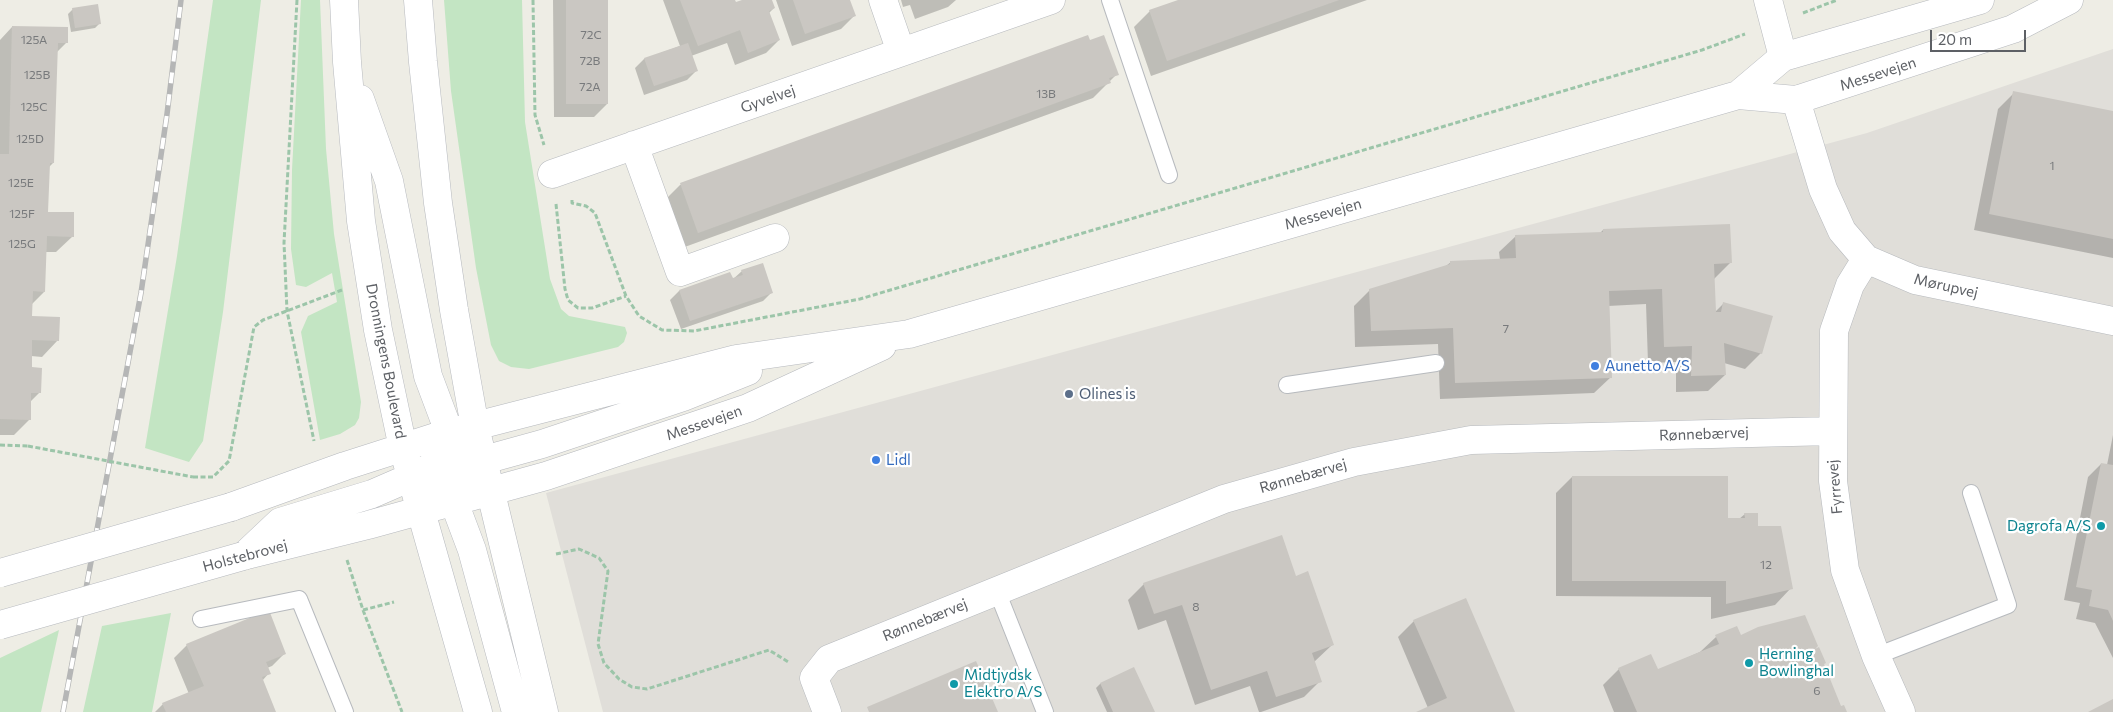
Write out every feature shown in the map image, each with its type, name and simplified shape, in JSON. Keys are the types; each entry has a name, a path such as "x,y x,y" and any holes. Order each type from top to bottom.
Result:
{"main road":[{"name":"Dronningens Boulevard","path":"344,0 347,62 361,221 378,330 403,448 433,484 421,511 478,712"},
{"path":"243,556 280,522 372,494 433,484 464,452 475,427 454,310 438,203 418,0"},
{"path":"883,0 901,52"},
{"name":"Messevejen","path":"1738,95 1783,57 1980,0"},
{"name":"Messevejen","path":"475,427 736,359 909,334 1738,95 1796,100 2013,30 2069,0"},
{"name":"Gyvelvej","path":"552,174 1048,1"},
{"path":"1771,11 1796,100"},
{"path":"347,62 389,181 428,376 464,452 492,492 526,643 544,712"},
{"name":"Mørupvej","path":"1796,100 1823,189 1842,231 1866,259 1915,280 2113,321"},
{"path":"634,145 680,272 775,238"},
{"name":"Fyrrevej","path":"1866,259 1850,285 1834,331 1833,481 1845,570 1876,656 1901,712"},
{"name":"Messevejen","path":"492,492 546,476 748,408 909,334"},
{"path":"0,574 231,507 345,466 403,448 464,452 542,444 683,397 804,349"},
{"name":"Rønnebærvej","path":"814,678 829,659 1224,499 1354,462 1471,440 1832,431"},
{"path":"433,484 472,550 516,712"},
{"name":"Holstebrovej","path":"0,625 243,556 421,511 433,484 492,492"},
{"path":"814,678 827,712"}],"lane":[{"path":"1110,0 1169,174"},
{"path":"1287,385 1436,363"},
{"path":"1876,656 2008,604 1971,493"},
{"path":"997,591 1046,712"},
{"path":"201,619 299,599 344,712"}],"path":[{"path":"297,0 284,243 287,311 314,441"},
{"path":"572,203 586,206 595,213 626,296 640,316 662,330 694,331 860,299 1702,50 1771,11 1837,0"},
{"path":"0,445 28,446 193,477 213,478 229,461 254,327 263,320 346,289"},
{"path":"556,554 579,550 599,558 608,571 598,644 604,663 619,679 632,687 647,689 769,650 814,678"},
{"path":"346,556 362,610 402,712"},
{"path":"362,610 394,602"}],"shaded area":[{"path":"2113,49 2113,712 603,712 546,493 1867,133"}],"green space":[{"path":"213,0 261,0 223,312 203,441 189,462 145,448 177,256"},
{"path":"301,0 320,0 326,149 334,234 361,402 359,418 355,425 340,434 320,440 301,332 308,316 337,302 332,273 306,287 296,285 291,249 292,170"},
{"path":"444,0 522,0 525,122 550,279 561,309 569,316 625,327 627,333 624,342 618,347 529,369 511,367 499,361 491,345 476,268 451,91"},
{"path":"171,613 152,712 83,712 102,626"},
{"path":"59,630 41,712 0,712 0,658"}],"building":[{"path":"566,0 608,0 608,104 566,104"},
{"path":"680,0 735,0 736,2 742,0 772,0 775,8 769,11 780,40 748,53 740,30 698,46"},
{"path":"793,0 850,0 856,16 805,34"},
{"path":"1178,0 1339,0 1167,61 1149,10"},
{"path":"98,4 101,24 75,28 72,8"},
{"path":"12,26 68,27 68,43 58,43 54,163 50,163 48,212 74,212 74,237 47,236 45,292 33,291 32,316 60,317 59,341 32,340 32,367 42,368 41,393 31,393 31,420 0,419 0,154 9,154"},
{"path":"1088,35 1090,40 1104,35 1119,75 1109,78 1111,83 698,233 680,183"},
{"path":"688,43 698,71 654,86 644,58"},
{"path":"2013,91 2113,111 2113,239 1989,214"},
{"path":"1730,224 1732,263 1714,264 1716,312 1721,312 1723,302 1773,316 1762,354 1724,343 1726,375 1691,376 1692,346 1664,347 1662,289 1609,291 1612,378 1455,383 1453,328 1371,331 1369,289 1450,264 1450,261 1516,258 1515,235 1603,232 1603,229"},
{"path":"763,263 773,293 690,321 679,290 730,272 733,278 743,275 741,270"},
{"name":"Dagrofa A/S","path":"2101,463 2113,465 2113,621 2108,610 2089,606 2092,590 2076,587"},
{"path":"1572,476 1728,476 1728,518 1745,518 1744,513 1758,513 1758,526 1781,526 1793,589 1726,604 1726,581 1572,581"},
{"path":"1282,535 1296,576 1308,571 1334,645 1312,653 1322,682 1276,697 1267,671 1211,690 1182,605 1154,614 1143,583"},
{"path":"1466,598 1515,712 1416,712 1447,698 1413,620"},
{"path":"269,610 286,654 266,662 271,674 262,677 276,712 166,712 162,703 204,686 186,644"},
{"name":"Herning Bowlinghal","path":"1805,615 1818,646 1815,649 1819,647 1841,706 1844,705 1847,712 1637,712 1618,668 1651,654 1658,669 1719,644 1715,635 1737,626 1741,635 1758,627"},
{"name":"Midtjydsk Elektro A/S","path":"976,661 998,712 869,712 867,707"},
{"path":"1134,667 1155,712 1113,712 1100,683"},
{"path":"2113,699 2113,712 2088,712"}],"railway":[{"path":"63,712 141,293 167,114 181,0"}],"place":[{"name":"Aunetto A/S","path":"1595,366"},
{"name":"Olines is","path":"1069,394"},
{"name":"Lidl","path":"876,460"},
{"name":"Dagrofa A/S","path":"2101,526"},
{"name":"Herning Bowlinghal","path":"1749,663"},
{"name":"Midtjydsk Elektro A/S","path":"954,684"}]}
